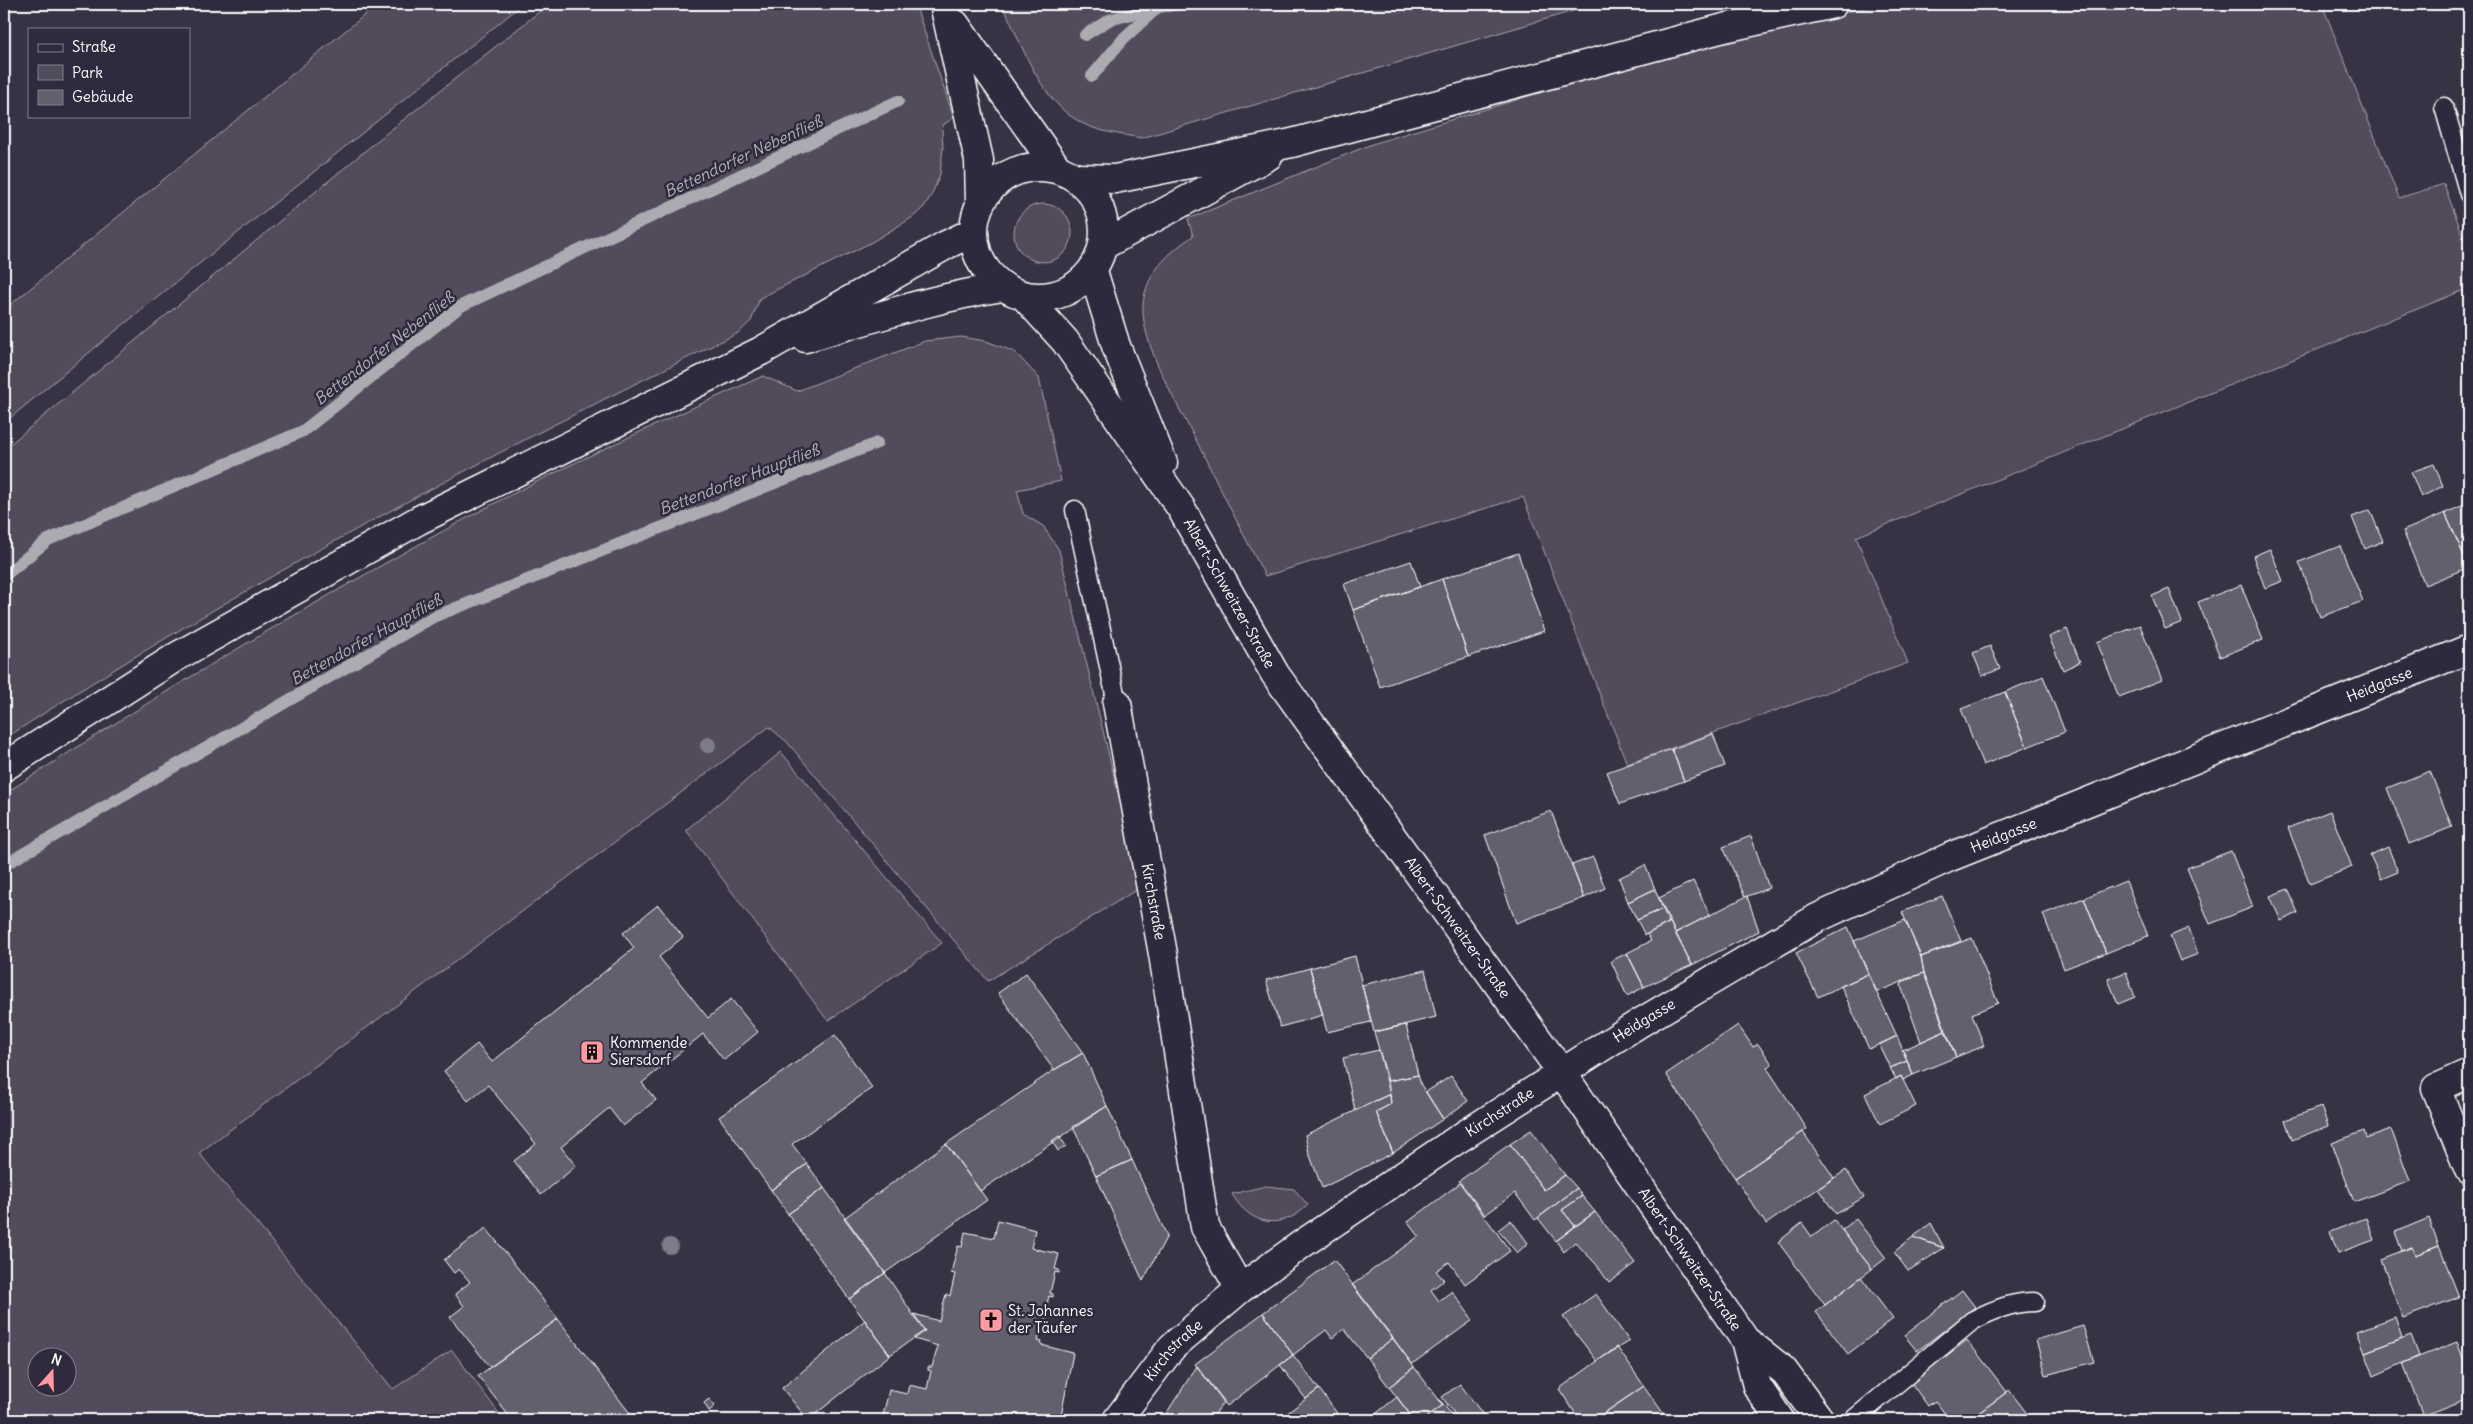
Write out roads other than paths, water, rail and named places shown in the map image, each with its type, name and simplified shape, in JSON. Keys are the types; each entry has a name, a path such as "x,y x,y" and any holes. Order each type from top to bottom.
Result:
{"street":[{"path":"980,203 992,185 1012,172 1043,166 1067,173 1115,179 1292,143 1724,28 1833,4"},
{"path":"761,351 920,304 976,291 1014,292 1050,297 1069,291 1093,271 1104,245 1103,215 1099,202 1067,173 945,8"},
{"path":"945,8 979,160 980,203 973,232 977,255 983,268 1014,292"},
{"path":"1104,245 1292,143"},
{"path":"4,767 176,657 419,520 761,351 946,245 973,232"},
{"name":"Albert-Schweitzer-Straße","path":"1093,271 1116,346 1181,508"},
{"name":"Albert-Schweitzer-Straße","path":"1014,292 1065,341 1181,508 1275,674 1562,1073 1745,1340 1783,1370 1820,1420"},
{"name":"Heidgasse","path":"1562,1073 1638,1024 1835,910 1950,857 2469,649"},
{"name":"Kirchstraße","path":"1117,703 1163,954 1205,1227 1240,1289"},
{"name":"Kirchstraße","path":"1117,1420 1172,1347 1240,1289 1302,1244 1562,1073"},
{"path":"2469,1073 2436,1088 2469,1170"},
{"name":"Albert-Schweitzer-Straße","path":"1745,1340 1757,1386 1780,1420"}],"lane":[{"path":"2444,107 2469,194"},
{"name":"Kirchstraße","path":"1075,510 1117,703"},
{"path":"1853,1420 1972,1321 1990,1311 2020,1302 2034,1302"}],"waterway":[{"name":"Bettendorfer Hauptfließ","path":"1092,76 1124,38 1158,7 1180,4"},
{"name":"Bettendorfer Nebenfließ","path":"1085,35 1109,20 1154,8"},
{"name":"Bettendorfer Nebenfließ","path":"4,576 48,540 303,431 461,306 898,101"},
{"name":"Bettendorfer Hauptfließ","path":"4,865 433,617 877,443"}],"place":[{"name":"Kommende Siersdorf","path":"592,1052"},
{"name":"St. Johannes der Täufer","path":"991,1320"}]}
